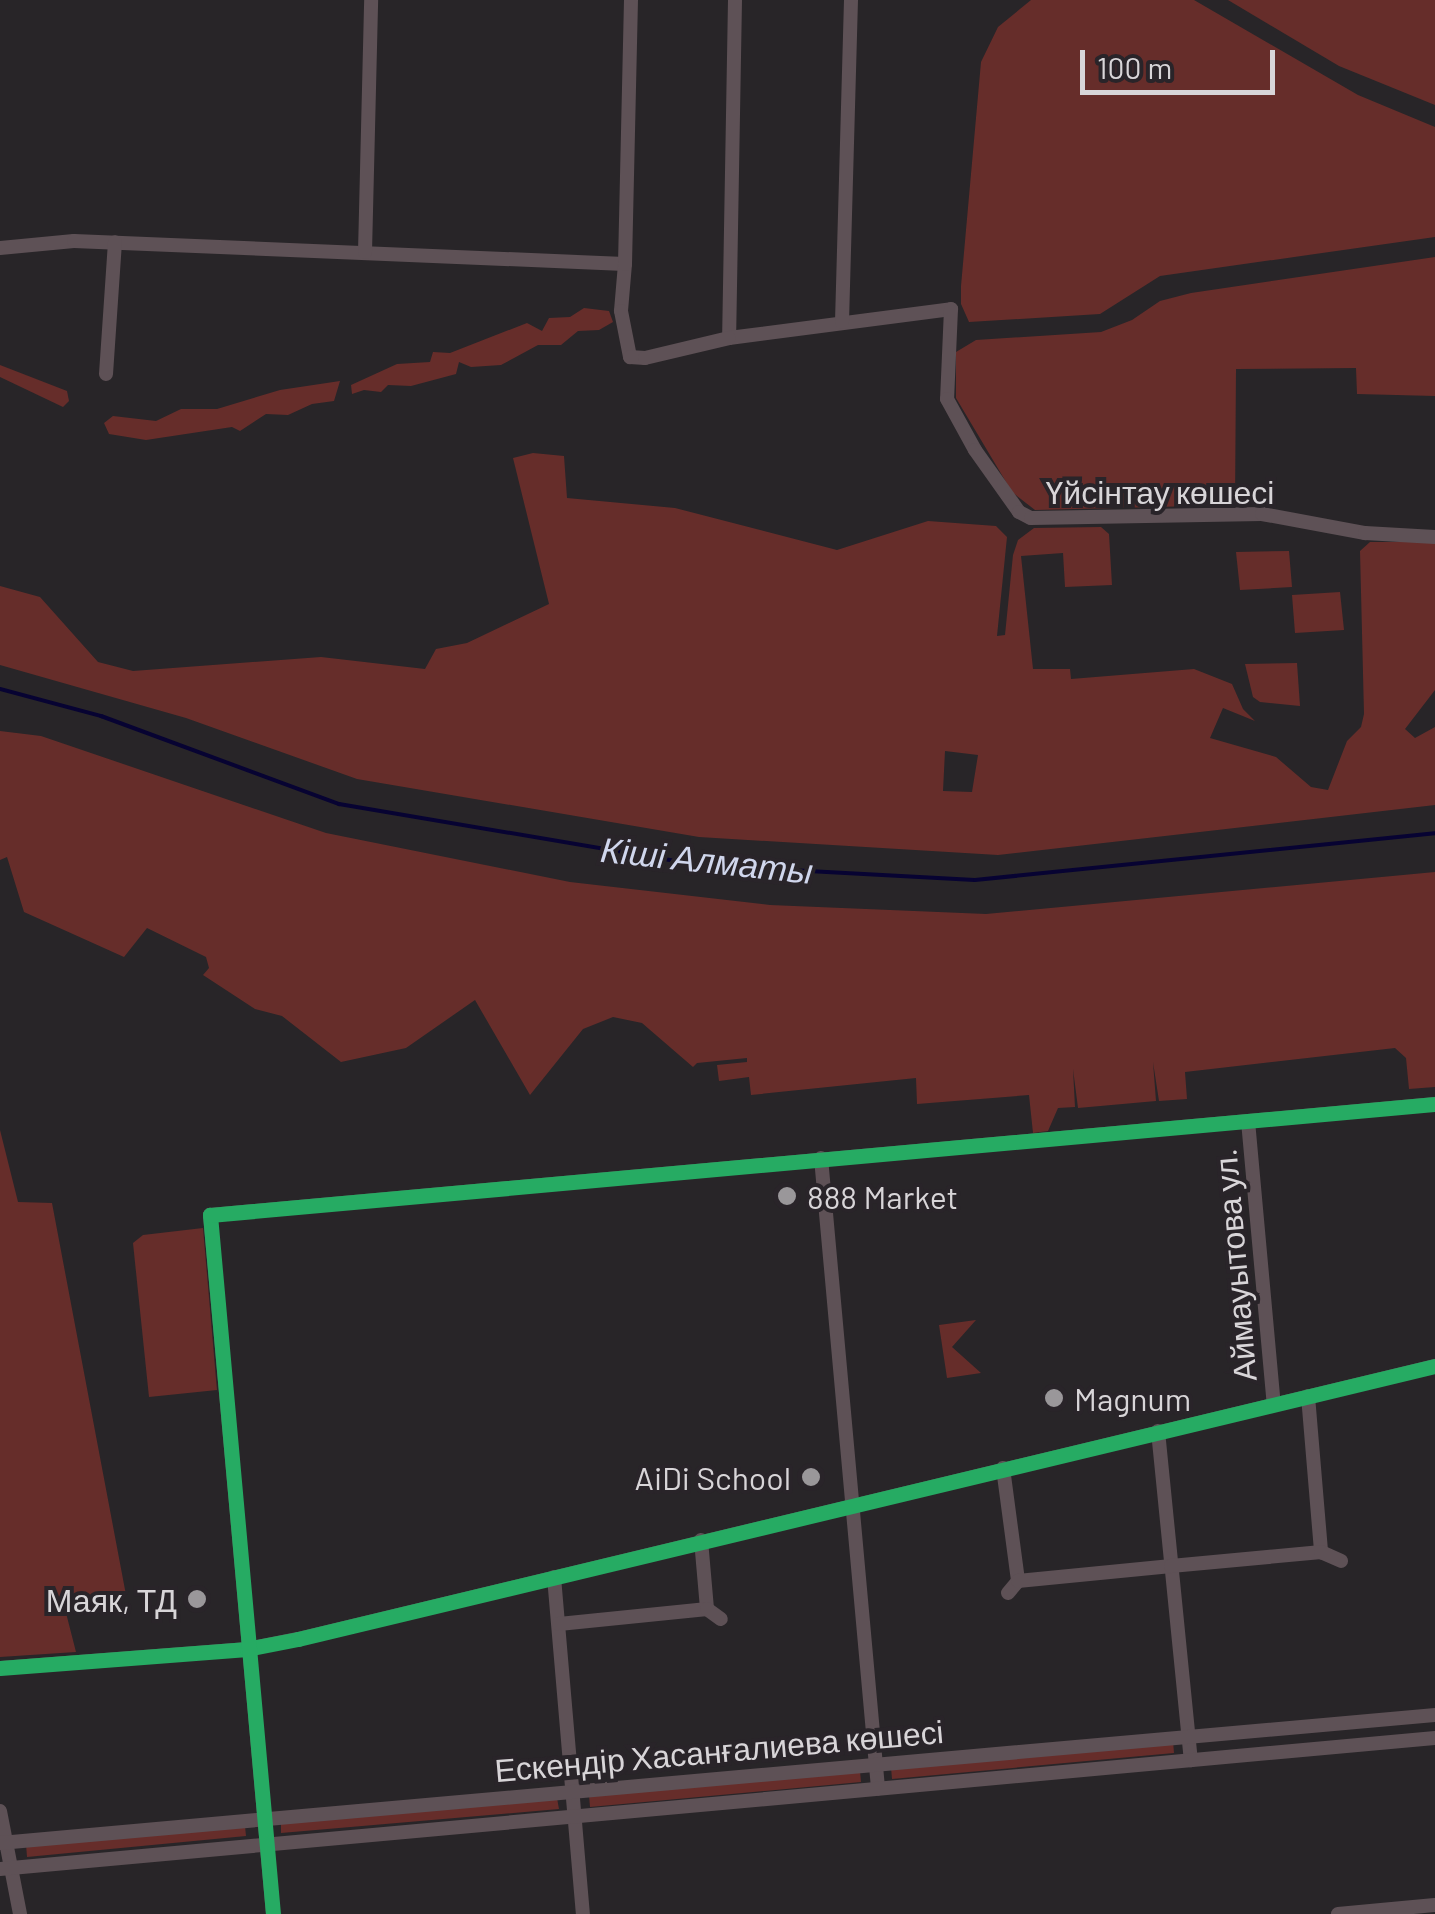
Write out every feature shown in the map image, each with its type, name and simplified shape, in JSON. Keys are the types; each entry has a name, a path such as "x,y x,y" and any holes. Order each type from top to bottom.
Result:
{"street":[{"path":"365,252 370,0"},
{"path":"631,0 621,312 630,357 645,358 729,338 842,322 851,0"},
{"path":"729,338 735,0"},
{"path":"0,248 33,242 115,242 625,264"},
{"path":"106,374 115,242"},
{"name":"Үйсінтау көшесі","path":"842,322 950,309 947,398 986,467 1018,512 1030,518 1262,514 1364,532 1435,537"},
{"path":"273,1914 210,1216 1435,1104"},
{"name":"Аймауытова ул.","path":"1248,1121 1274,1404"},
{"path":"821,1158 878,1788"},
{"path":"0,1668 247,1650 1435,1366"},
{"path":"1308,1396 1321,1552"},
{"path":"1158,1431 1192,1760"},
{"path":"1003,1468 1013,1587 1171,1566 1321,1552 1340,1561"},
{"path":"702,1540 708,1609"},
{"path":"554,1577 583,1914"},
{"path":"559,1624 708,1609 721,1619"},
{"name":"Ескендір Хасанғалиева көшесі","path":"4,1842 1435,1715"},
{"name":"Ескендір Хасанғалиева көшесі","path":"7,1869 1435,1738"},
{"path":"0,1811 7,1869 20,1914"},
{"path":"1338,1914 1435,1905"}],"shaded area":[{"path":"1031,0 1194,0 1358,95 1435,127 1435,237 1160,276 1100,314 969,322 961,304 961,286 981,62 998,27"},
{"path":"1228,0 1435,0 1435,105 1339,66"},
{"path":"1435,257 1435,396 1357,394 1356,368 1236,369 1235,505 1035,510 1012,492 956,398 956,352 976,340 1101,332 1132,320 1160,301 1191,293"},
{"path":"584,308 609,311 613,322 599,330 578,331 561,345 538,345 501,365 471,367 459,362 456,374 411,386 388,385 381,392 364,390 352,394 351,385 397,364 430,362 433,352 450,353 527,323 542,331 549,318 570,317"},
{"path":"0,365 67,391 69,401 63,407 0,377"},
{"path":"340,381 334,401 312,404 288,415 266,414 240,431 232,427 146,440 109,434 104,423 113,416 156,421 181,409 217,409 280,390"},
{"path":"533,453 564,456 567,498 675,508 837,550 928,521 996,526 1007,537 997,636 1005,635 1018,540 1034,528 1101,527 1109,534 1112,585 1065,587 1063,553 1021,556 1033,669 1070,669 1071,679 1194,669 1232,684 1243,709 1255,721 1223,708 1210,738 1276,757 1311,787 1328,790 1347,741 1361,727 1364,714 1360,551 1370,542 1435,542 1435,690 1405,729 1415,738 1435,727 1435,805 998,855 699,837 357,779 186,718 0,665 0,586 40,597 98,662 133,671 321,657 425,669 436,649 467,643 549,604 513,458","holes":["945,751 978,755 972,792 943,791"]},
{"path":"1289,551 1292,587 1240,590 1236,552"},
{"path":"1340,592 1344,630 1295,633 1292,595"},
{"path":"1297,663 1300,706 1260,702 1253,697 1245,664"},
{"path":"0,731 41,736 326,833 570,882 770,905 986,914 1435,872 1435,1087 1409,1089 1406,1058 1395,1048 1185,1072 1187,1099 1159,1101 1153,1062 1156,1101 1078,1108 1073,1069 1075,1107 1058,1108 1048,1131 1033,1133 1029,1095 917,1104 916,1078 751,1095 749,1077 719,1081 717,1065 747,1062 747,1058 697,1063 693,1067 642,1023 613,1017 583,1029 530,1095 475,1000 406,1048 341,1062 282,1016 255,1009 203,975 209,968 206,957 147,928 124,957 24,912 7,857 0,860"},
{"path":"0,1130 18,1202 52,1203 126,1595 65,1609 76,1652 0,1657"},
{"path":"203,1228 217,1390 149,1397 133,1243 143,1235"},
{"path":"976,1320 952,1347 981,1373 947,1378 939,1325"},
{"path":"1173,1741 1174,1753 892,1779 891,1767"},
{"path":"860,1771 861,1782 590,1807 589,1795"},
{"path":"557,1798 559,1809 281,1833 281,1822"},
{"path":"245,1826 246,1836 27,1857 26,1844"}],"waterway":[{"name":"Кіші Алматы","path":"0,689 101,716 339,804 698,865 975,880 1435,833"}],"cycle path":[{"path":"273,1914 210,1215 1435,1104"},
{"path":"0,1668 247,1649 298,1639 1435,1366"}],"place":[{"name":"888 Market","path":"787,1196"},
{"name":"Magnum","path":"1054,1398"},
{"name":"AiDi School","path":"811,1477"},
{"name":"Маяк, ТД","path":"197,1599"}]}
